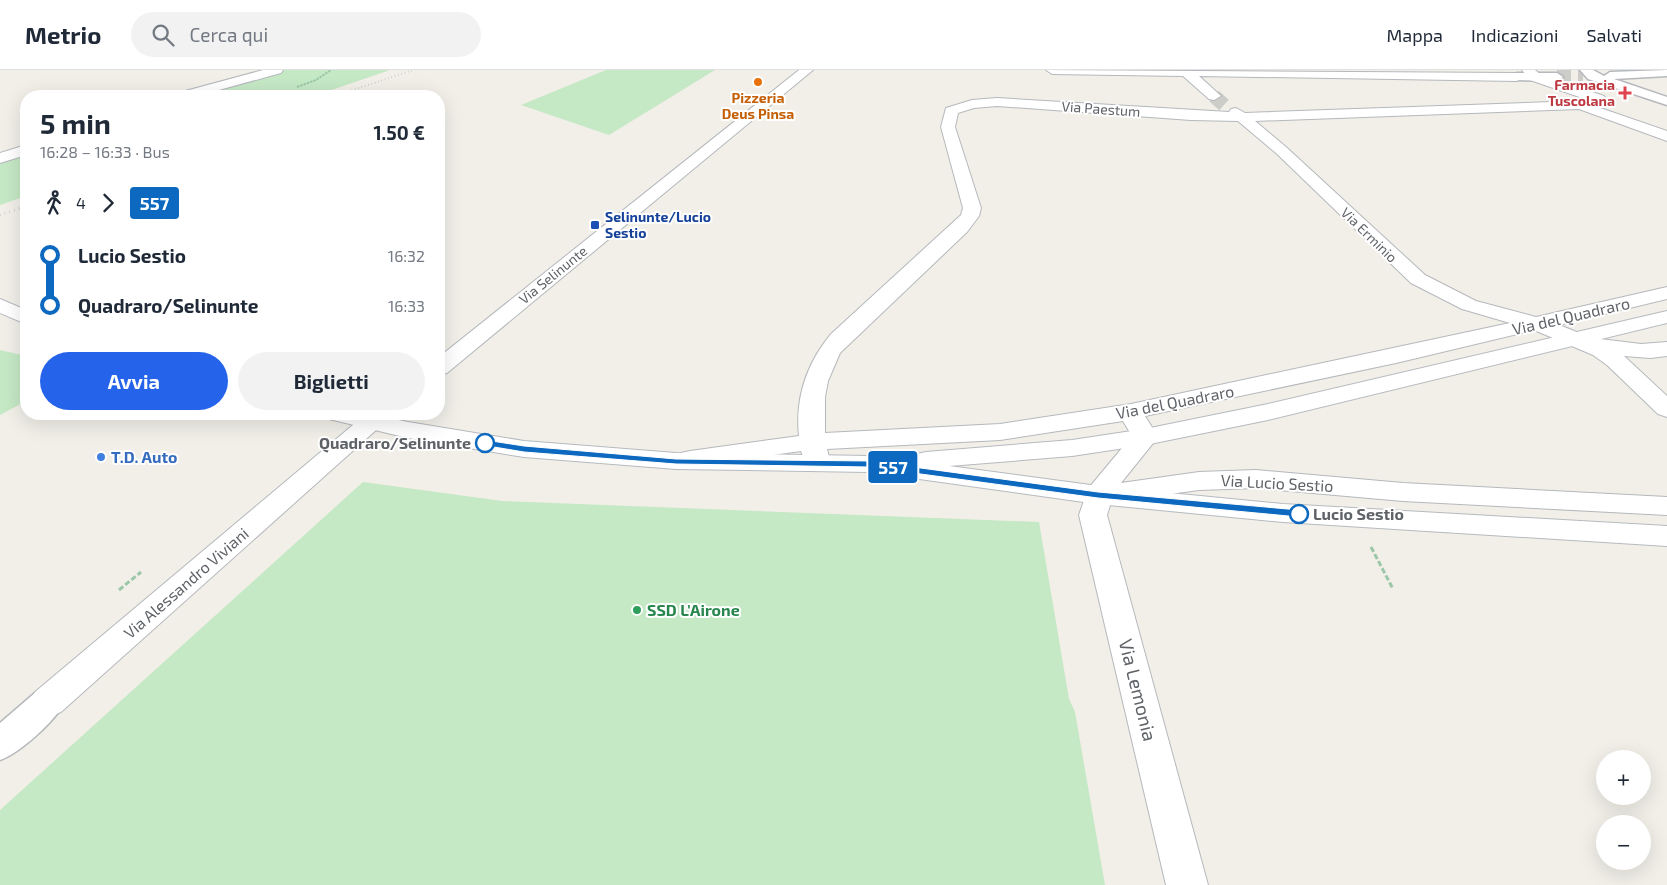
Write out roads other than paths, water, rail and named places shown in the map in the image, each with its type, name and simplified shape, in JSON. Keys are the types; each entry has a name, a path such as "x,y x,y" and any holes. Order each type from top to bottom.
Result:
{"street":[{"path":"205,90 278,70"},
{"name":"Via Selinunte","path":"445,363 807,70"},
{"path":"1052,70 1527,74 1557,77"},
{"name":"Via Erminio","path":"1185,71 1219,101 1243,117 1418,279 1439,292 1480,310 1538,324 1574,340"},
{"path":"1587,74 1667,72"},
{"path":"1527,74 1667,122"},
{"path":"1587,74 1667,101"},
{"name":"Via Paestum","path":"814,452 809,420 820,365 825,354 960,228 971,214 972,208 948,127 951,111 972,104 997,102 1190,116 1243,117 1580,105 1667,136"},
{"path":"0,158 20,152"},
{"name":"Via del Quadraro","path":"381,420 408,430 524,449 676,462 814,452 1000,432 1131,412 1538,324 1667,293"},
{"path":"0,305 20,315"},
{"name":"Via del Quadraro","path":"869,464 1036,452 1146,437 1268,412 1667,317"},
{"path":"1574,340 1601,350 1616,360 1667,409"},
{"name":"Via del Quadraro","path":"1574,340 1632,351 1656,352 1667,349"},
{"path":"1131,412 1146,437"},
{"name":"Via Alessandro Viviani","path":"0,745 374,420"},
{"name":"Via del Quadraro","path":"814,452 869,464 1098,495 1108,478 1146,437"},
{"name":"Via Lucio Sestio","path":"1098,495 1199,481 1256,479 1403,492 1667,506"},
{"name":"Via Lucio Sestio","path":"1098,495 1282,513 1667,536"},
{"name":"Via Lemonia","path":"1098,495 1093,515 1187,885"}],"tunnel":[{"path":"1557,77 1583,77"},
{"path":"1214,96 1224,105"}],"railway":[{"path":"353,90 413,70"},
{"path":"0,215 20,208"}],"place":[{"name":"Pizzeria Deus Pinsa","path":"758,82"},
{"name":"Farmacia Tuscolana","path":"1625,93"},
{"name":"Selinunte/Lucio Sestio","path":"595,225"},
{"name":"Quadraro/Selinunte","path":"485,443"},
{"name":"T.D. Auto","path":"101,457"},
{"name":"Lucio Sestio","path":"1299,514"},
{"name":"SSD L'Airone","path":"637,610"}]}
